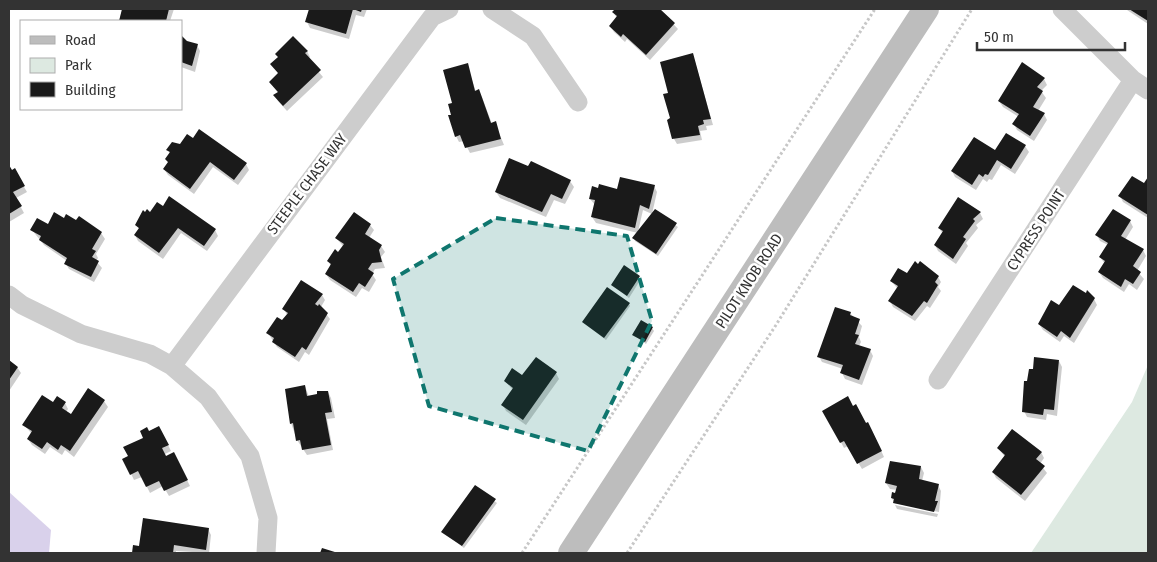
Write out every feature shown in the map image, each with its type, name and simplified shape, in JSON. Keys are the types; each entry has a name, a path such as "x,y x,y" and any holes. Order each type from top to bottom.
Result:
{"main road":[{"name":"PILOT KNOB ROAD","path":"571,553 926,9"}],"street":[{"name":"STEEPLE CHASE WAY","path":"172,366 432,17 449,9"},
{"path":"492,9 533,36 578,102"},
{"path":"1062,9 1140,85"},
{"name":"CYPRESS POINT","path":"938,380 1140,85"},
{"path":"9,295 22,305 81,334 150,354 172,366 208,397 250,456 268,518 266,553"}],"path":[{"path":"522,553 875,9"},
{"path":"627,553 776,325 972,9"}],"highlighted area":[{"path":"496,218 627,236 652,321 588,451 429,406 393,279"}],"green space":[{"path":"1148,365 1148,553 1031,553 1132,402"}],"shaded area":[{"path":"9,492 51,530 49,553 9,553"}],"building":[{"path":"122,9 169,9 166,20 119,20"},
{"path":"309,9 353,9 346,34 305,22"},
{"path":"615,9 660,9 675,23 646,55 623,34 621,37 609,26 617,16 612,12"},
{"path":"1129,9 1148,9 1148,21"},
{"path":"182,36 187,41 198,44 192,66 182,62"},
{"path":"293,36 308,51 305,53 321,70 283,106 273,95 278,92 269,82 278,73 270,64 278,57 275,54"},
{"path":"693,53 711,119 703,120 704,124 698,126 700,135 672,139 667,120 670,118 663,94 668,93 660,62"},
{"path":"1022,62 1045,78 1037,87 1043,91 1033,107 1045,113 1030,136 1012,124 1019,114 998,101"},
{"path":"468,63 475,91 479,89 491,123 496,121 501,139 465,148 460,135 455,137 448,115 451,115 448,104 452,103 443,70"},
{"path":"199,129 247,163 234,180 210,162 190,189 163,169 168,162 165,159 170,152 166,150 172,142 180,144 187,134 193,138"},
{"path":"1006,133 1026,145 1011,169 997,160 988,175 985,174 983,177 979,174 972,185 951,171 974,137 995,150"},
{"path":"509,158 528,166 531,161 571,180 562,199 551,194 542,212 495,192"},
{"path":"9,165 12,170 15,168 25,186 13,192 22,206 9,214"},
{"path":"1132,176 1144,183 1148,177 1148,215 1118,196"},
{"path":"620,177 655,185 649,209 640,205 635,228 591,217 595,200 589,199 592,186 598,188 599,184 617,189"},
{"path":"169,196 216,229 204,246 178,228 159,253 134,235 139,228 135,225 143,210 145,212 147,209 150,212 157,202 163,206"},
{"path":"958,197 981,212 973,219 975,221 963,237 966,239 953,259 934,245 943,231 938,228"},
{"path":"655,209 677,223 656,254 632,238"},
{"path":"1113,209 1131,220 1121,236 1144,249 1133,266 1141,272 1133,284 1125,279 1121,287 1098,272 1105,261 1099,257 1108,243 1095,235"},
{"path":"54,212 64,218 66,214 76,220 79,216 102,232 92,249 96,251 92,257 99,261 91,277 64,264 67,258 39,240 41,236 30,230 37,218 48,224"},
{"path":"354,212 371,224 365,234 382,245 379,250 382,262 372,263 368,269 374,273 365,287 359,283 353,292 325,274 331,264 327,261 335,249 338,252 344,244 335,238"},
{"path":"915,261 918,264 920,261 939,276 935,282 938,285 927,303 924,301 912,316 888,301 898,286 890,281 898,268 907,273"},
{"path":"624,265 640,276 627,296 611,285"},
{"path":"301,280 323,294 315,304 318,306 319,304 328,313 306,350 302,347 295,357 272,342 274,338 266,333 277,317 282,320 288,313 282,309"},
{"path":"1073,285 1086,293 1087,290 1095,298 1070,338 1061,331 1057,337 1038,324 1051,300 1059,305"},
{"path":"607,287 630,303 604,338 582,322"},
{"path":"835,307 851,312 850,315 860,319 855,334 859,335 855,344 871,349 859,380 840,373 843,365 817,357"},
{"path":"641,320 653,327 645,342 632,335"},
{"path":"536,357 557,372 523,420 501,405 513,388 504,381 512,368 522,375"},
{"path":"1034,357 1059,360 1054,410 1044,409 1043,415 1022,412 1024,381 1027,381 1029,369 1033,369"},
{"path":"9,360 18,367 9,380"},
{"path":"305,385 307,396 317,394 317,391 328,391 332,412 325,413 331,445 302,450 300,440 296,441 293,423 290,424 285,389"},
{"path":"88,388 105,400 70,451 61,445 58,450 47,442 42,449 27,439 32,431 22,425 42,395 53,402 57,396 66,402 62,408 71,414"},
{"path":"848,396 853,406 856,404 866,423 868,422 882,451 857,464 844,441 840,443 822,411"},
{"path":"159,426 169,445 162,448 166,456 174,452 188,480 164,491 159,481 146,487 138,471 130,475 122,459 128,456 123,447 143,438 140,431 147,427 149,431"},
{"path":"1012,429 1042,452 1036,459 1045,466 1021,495 992,472 1005,455 997,448"},
{"path":"890,461 921,466 919,479 939,484 935,501 938,501 934,512 893,503 894,499 891,498 892,492 895,493 897,486 885,483"},
{"path":"475,485 496,499 462,546 441,532"},
{"path":"143,518 209,528 206,550 174,545 173,553 132,553 133,545 139,546"},
{"path":"322,548 338,553 320,553"}]}
